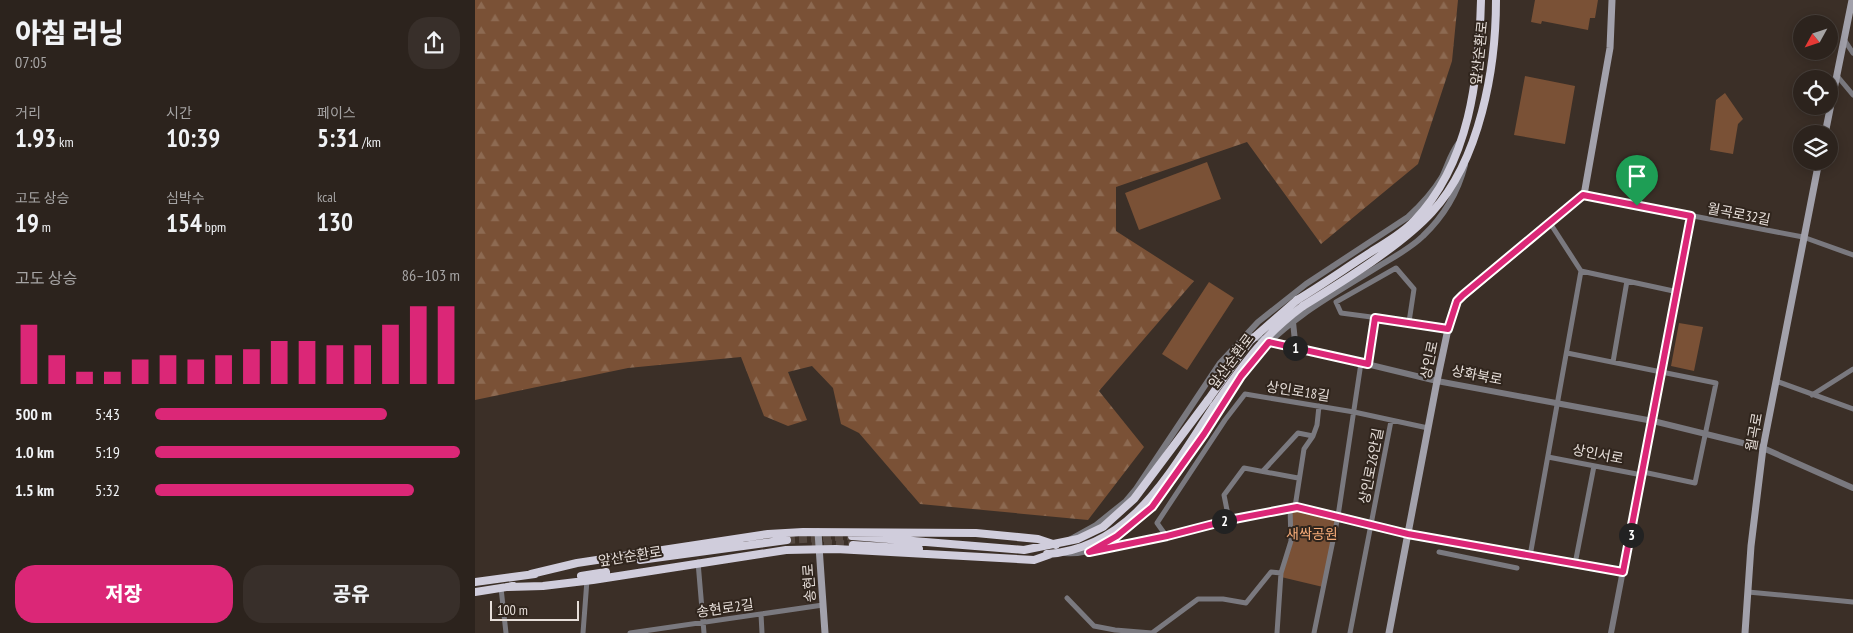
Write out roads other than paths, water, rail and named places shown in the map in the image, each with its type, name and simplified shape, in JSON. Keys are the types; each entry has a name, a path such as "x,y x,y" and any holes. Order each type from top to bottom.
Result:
{"highway":[{"name":"앞산순환로","path":"1481,0 1480,40 1473,98 1459,143 1435,198 1413,223 1300,303 1249,341 1208,400 1134,499 1103,527 1078,539 1024,550 852,540 1023,556 1051,554 1064,553 1093,544 1131,519 1166,477 1253,350 1267,335 1300,303 1418,227 1447,192 1469,148 1487,94 1496,24 1496,0"},
{"path":"531,574 577,563 768,534 818,532 984,534 1038,539 1055,545"},
{"name":"앞산순환로","path":"475,582 787,542 475,592"},
{"path":"504,588 543,586 787,550 819,551 836,549 1034,560 1051,554"}],"main road":[{"path":"1583,195 1610,48 1612,0"},
{"path":"1838,77 1852,11 1852,0"},
{"name":"월곡로","path":"1745,633 1751,546 1763,448 1817,170"},
{"name":"상인로","path":"1389,633 1437,381 1448,329 1457,301 1583,195"},
{"name":"송현로","path":"818,532 825,633"}],"street":[{"path":"1845,41 1853,53"},
{"path":"1838,77 1853,95"},
{"path":"1064,543 1096,525 1126,501 1219,363 1247,335 1288,298 1408,217 1422,204 1442,176 1450,155 1459,143"},
{"path":"1089,552 1117,536 1152,507 1204,434 1249,365 1269,342 1295,320 1423,237 1443,213 1457,190 1469,148"},
{"name":"월곡로32길","path":"1583,195 1803,237"},
{"path":"1611,633 1663,372 1691,216"},
{"path":"1530,556 1581,271 1550,223"},
{"path":"1803,237 1853,255"},
{"path":"1409,322 1414,289 1396,268 1336,302 1341,313 1448,329"},
{"path":"1581,271 1678,292"},
{"path":"1613,362 1627,281"},
{"path":"1288,298 1288,311 1295,320 1295,341 1301,349"},
{"path":"1314,633 1338,516 1353,412 1375,318"},
{"name":"상화북로","path":"1247,335 1269,342 1437,381 1653,421 1705,433 1763,448 1853,488"},
{"path":"1567,353 1715,383 1695,483 1643,474"},
{"path":"1812,395 1853,369"},
{"path":"1776,381 1853,409"},
{"name":"상인로18길","path":"1167,536 1157,523 1225,420 1245,394 1353,412 1428,428"},
{"path":"1277,633 1281,573 1291,540 1292,507 1304,449 1313,436 1317,425 1319,406"},
{"name":"상인로26안길","path":"1350,633 1391,421"},
{"path":"1263,472 1298,433 1313,436"},
{"name":"상인서로","path":"1548,457 1643,474"},
{"path":"1575,564 1594,466"},
{"path":"1229,520 1225,495 1229,486 1243,468 1298,478"},
{"path":"1064,553 1089,552 1292,507 1338,516 1408,534 1623,572"},
{"path":"1439,552 1517,568"},
{"path":"698,562 704,633"},
{"path":"1067,598 1094,626 1152,633 1198,599 1223,599 1246,603 1271,572 1281,573"},
{"path":"583,633 587,580"},
{"path":"504,588 506,633"},
{"path":"1748,592 1853,602"},
{"name":"송현로2길","path":"630,633 823,605"},
{"path":"761,614 762,633"}],"tunnel":[{"path":"787,540 852,536"},
{"path":"812,542 853,545"}],"park label":[{"name":"새싹공원","path":"1312,534"}]}
